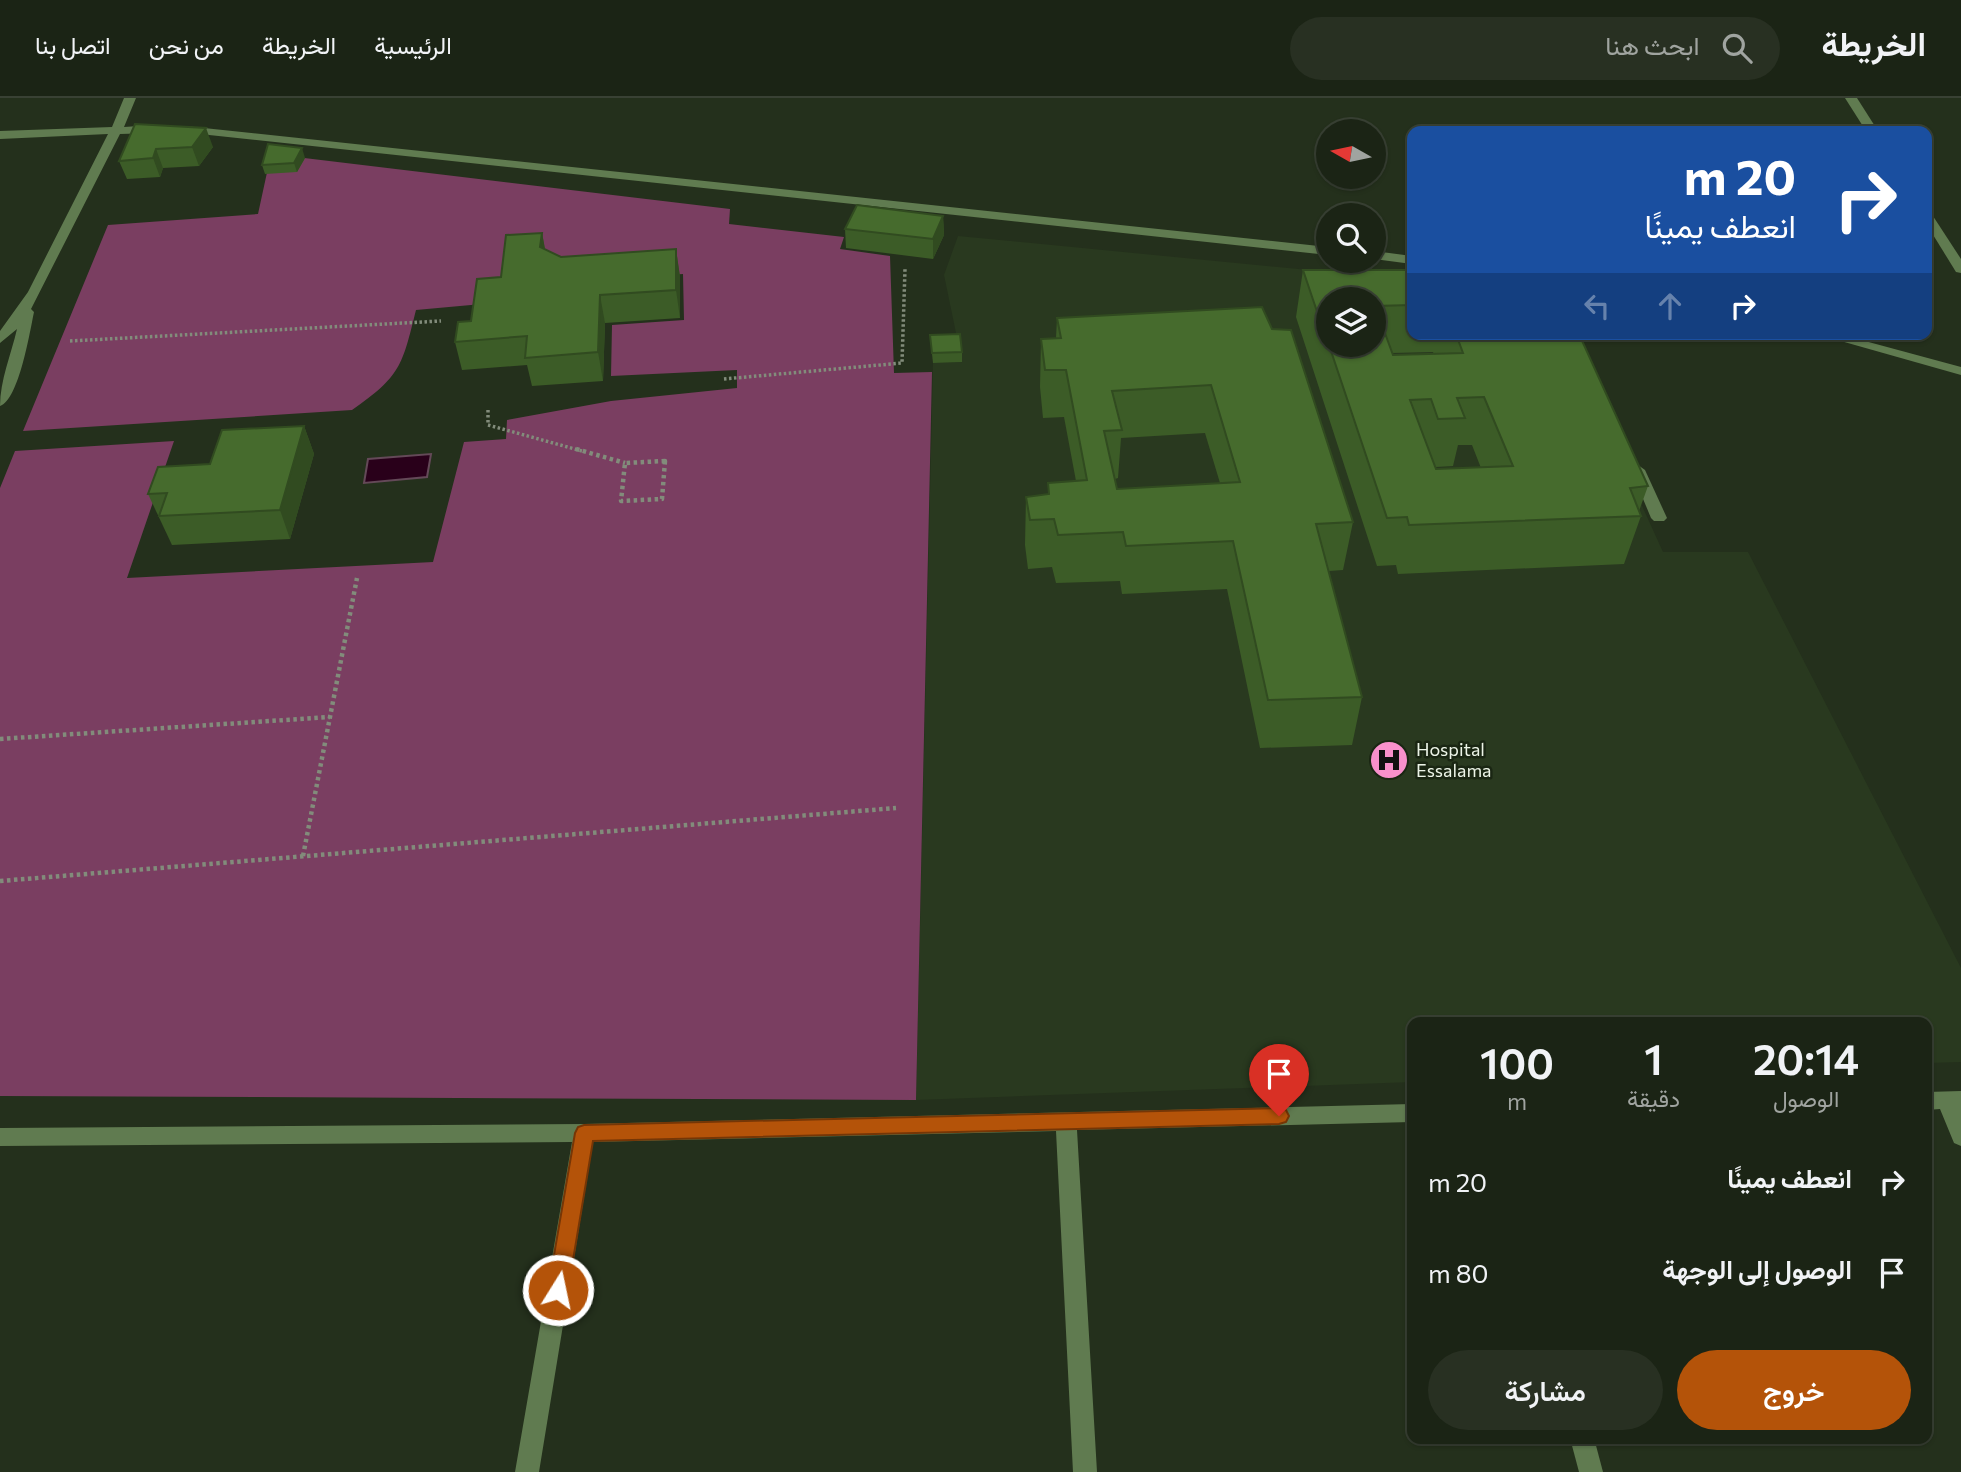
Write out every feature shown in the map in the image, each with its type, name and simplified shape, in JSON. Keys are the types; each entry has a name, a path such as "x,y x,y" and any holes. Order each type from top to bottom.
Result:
{"street":[{"path":"0,339 10,330 29,301 117,129 130,98"},
{"path":"1851,98 1869,126"},
{"path":"0,135 117,129 220,132 1316,250"},
{"path":"1932,224 1961,269"},
{"path":"1386,257 1407,259"},
{"path":"0,402 16,365 29,301"},
{"path":"1845,340 1961,371"},
{"path":"1632,457 1659,518"},
{"path":"1944,1100 1961,1137"},
{"path":"0,1137 584,1133 1407,1113"},
{"path":"1066,1122 1085,1472"},
{"path":"527,1472 584,1133"},
{"path":"1584,1444 1591,1472"}],"path":[{"path":"724,379 902,363 905,268"},
{"path":"70,341 441,321"},
{"path":"488,410 488,425 625,463 665,461 662,499 621,501 625,463"},
{"path":"303,856 357,578"},
{"path":"0,738 330,718"},
{"path":"0,881 896,808"}],"shaded area":[{"path":"271,154 730,209 729,224 844,237 840,249 890,256 894,373 932,372 916,1100 0,1096 0,488 15,451 174,441 127,578 433,562 464,442 506,439 507,420 611,401 737,388 737,370 611,376 612,325 684,320 683,274 568,282 504,302 416,310 403,357 397,368 381,388 352,410 23,431 108,225 258,214"},
{"name":"Hospital Essalama","path":"958,236 1316,271 1316,273 1407,280 1407,340 1567,340 1663,552 1748,552 1961,968 1961,1062 1932,1063 1932,1017 1407,1017 1407,1082 916,1100 933,363 962,362 944,275"},
{"path":"431,454 427,477 364,483 368,459"}],"building":[{"path":"135,124 206,128 192,147 156,149 153,158 119,161"},
{"path":"268,144 302,148 294,163 262,165"},
{"path":"857,205 943,216 933,239 845,229"},
{"path":"542,233 540,247 561,257 676,249 676,290 600,295 598,352 525,358 527,336 455,342 458,322 471,321 477,279 501,277 506,235"},
{"path":"1303,270 1316,270 1316,273 1386,273 1386,270 1407,270 1407,305 1386,306 1386,287 1316,287 1316,308"},
{"path":"1262,307 1272,329 1291,330 1353,522 1316,524 1362,697 1268,700 1233,541 1126,546 1123,532 1058,535 1054,519 1030,520 1026,497 1049,494 1048,483 1087,480 1066,370 1045,370 1041,339 1061,338 1057,318","holes":["1211,385 1240,482 1117,489 1104,431 1122,430 1112,391"]},
{"path":"960,334 962,352 932,353 930,335"},
{"path":"1386,336 1393,355 1463,353 1458,340 1582,340 1648,486 1630,488 1641,516 1409,525 1407,517 1387,518 1333,357 1386,357","holes":["1484,397 1513,466 1436,469 1410,400 1431,399 1438,419 1465,418 1457,398"]},
{"path":"304,426 280,510 159,516 167,493 148,494 158,467 210,464 222,430"}],"place":[{"name":"Hospital Essalama","path":"1389,760"}],"route":[{"path":"558,1290 584,1133 1279,1116"}]}
